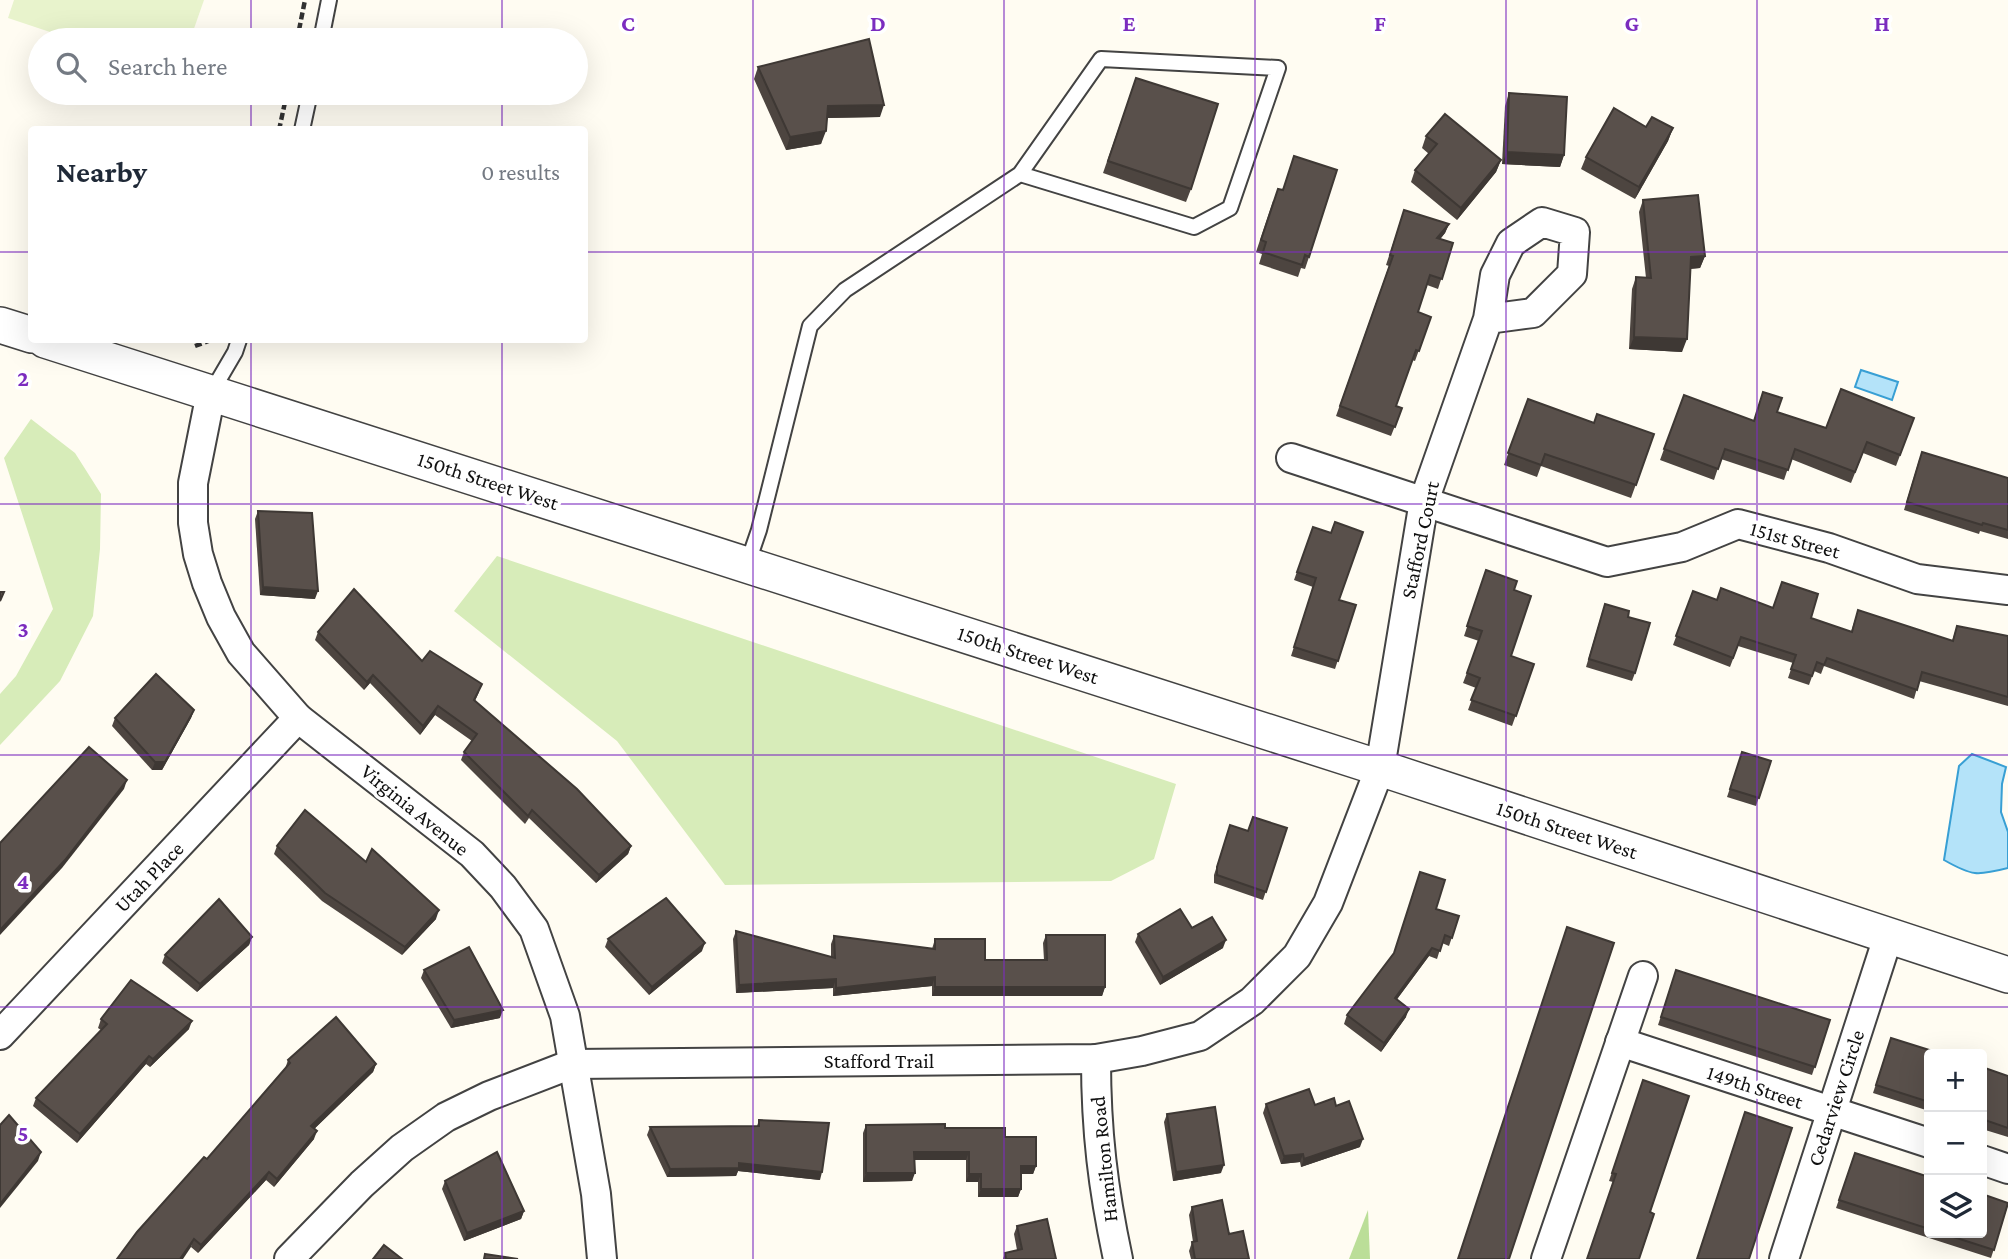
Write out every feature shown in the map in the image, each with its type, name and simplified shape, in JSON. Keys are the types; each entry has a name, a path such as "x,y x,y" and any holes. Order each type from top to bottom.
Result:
{"street":[{"name":"Stafford Court","path":"1380,768 1424,501 1488,320"},
{"path":"0,325 28,334"},
{"name":"150th Street West","path":"54,343 1380,768 2008,975"},
{"name":"Virginia Avenue","path":"211,393 193,483 193,523 198,554 221,617 241,653 298,718 472,854 503,887 534,929 565,1016 596,1194 602,1259"},
{"name":"151st Street","path":"1291,458 1607,562 1682,547 1738,524 1829,548 1917,579 2008,590"},
{"name":"Utah Place","path":"0,1035 298,718"},
{"name":"Stafford Trail","path":"289,1259 362,1184 402,1148 446,1117 489,1096 572,1063 1096,1059 1200,1036 1252,1001 1297,956 1328,903 1380,768"},
{"name":"Cedarview Circle","path":"1784,1259 1888,937"},
{"path":"1546,1259 1643,976"},
{"name":"149th Street","path":"1620,1042 1924,1141"},
{"name":"Hamilton Road","path":"1096,1059 1096,1122 1106,1203 1118,1259"},
{"path":"1987,1162 2008,1169"}],"lane":[{"path":"323,28 328,0"},
{"path":"747,565 759,530 810,326 845,290 1020,174 1101,59 1278,68 1230,208 1194,227 1020,174"},
{"path":"303,126 307,105"},
{"path":"211,393 238,343"}],"path":[{"path":"300,28 305,0"},
{"path":"280,126 284,105"},
{"path":"195,346 203,343"}],"green space":[{"path":"14,0 204,0 194,28 38,28 8,18"},
{"path":"31,419 75,453 101,494 100,549 93,616 60,681 0,745 0,694 16,676 53,609 4,458"},
{"path":"497,556 1176,784 1154,859 1111,881 725,885 617,741 454,611"},
{"path":"1368,1210 1370,1259 1349,1259"}],"water":[{"path":"1861,370 1898,382 1892,400 1855,387"},
{"path":"1972,754 2006,767 2001,812 2008,832 2008,868 1975,873 1944,860 1959,766"}],"building":[{"path":"869,39 884,105 828,106 826,131 790,137 758,67"},
{"path":"1136,78 1218,104 1191,189 1108,161"},
{"path":"1509,93 1567,97 1564,155 1507,152"},
{"path":"1614,108 1646,127 1652,117 1673,128 1639,187 1586,157"},
{"path":"1445,114 1501,160 1461,208 1415,170 1437,144 1426,136"},
{"path":"1294,156 1337,170 1309,257 1305,255 1302,265 1263,252 1266,242 1261,240 1278,189 1283,190"},
{"path":"1698,195 1705,256 1691,257 1687,339 1634,337 1636,277 1651,278 1643,200"},
{"path":"1404,210 1449,224 1437,238 1453,243 1442,279 1430,275 1418,312 1431,317 1396,406 1402,408 1395,427 1340,406 1393,256 1390,255"},
{"path":"1841,389 1914,418 1900,455 1867,442 1855,472 1795,449 1788,470 1725,449 1718,469 1664,449 1684,395 1754,421 1763,392 1782,398 1777,412 1826,428"},
{"path":"1528,399 1594,423 1597,414 1654,434 1636,485 1545,454 1541,465 1508,453"},
{"path":"1922,452 2008,478 2008,530 1983,523 1982,525 1907,502"},
{"path":"258,511 312,513 318,591 263,587"},
{"path":"1335,522 1363,532 1339,600 1356,605 1338,661 1294,647 1316,578 1297,572 1313,527 1331,533"},
{"path":"1486,570 1517,581 1514,590 1531,596 1511,656 1534,664 1516,716 1471,700 1480,678 1467,673 1482,631 1467,626"},
{"path":"1782,582 1818,594 1811,618 1852,632 1858,610 1953,641 1957,626 2008,636 2008,697 1922,672 1917,690 1827,658 1824,665 1817,662 1812,676 1791,669 1796,655 1741,637 1733,658 1676,636 1693,591 1717,600 1721,588 1773,608"},
{"path":"354,589 422,661 430,651 482,684 474,700 577,789 631,846 599,875 532,810 528,816 464,752 477,734 438,706 423,726 373,675 367,682 318,632"},
{"path":"1605,604 1629,611 1628,617 1650,623 1635,673 1589,659"},
{"path":"156,674 194,710 165,762 155,762 115,718"},
{"path":"89,747 127,780 65,860 0,930 0,843"},
{"path":"1742,752 1771,761 1759,798 1730,789"},
{"path":"305,810 366,862 372,849 439,910 405,947 325,893 277,846"},
{"path":"1253,817 1287,828 1266,892 1217,875 1230,825 1248,831"},
{"path":"1420,872 1445,880 1436,909 1459,916 1452,938 1445,935 1440,951 1432,948 1395,998 1409,1009 1384,1043 1347,1015 1394,953"},
{"path":"666,898 705,943 652,987 608,939"},
{"path":"219,899 252,937 200,984 165,955"},
{"path":"1180,909 1192,928 1212,917 1226,940 1163,977 1138,934"},
{"path":"1567,927 1614,943 1509,1259 1458,1259"},
{"path":"736,931 835,958 834,936 935,949 935,939 985,939 985,960 1047,960 1046,935 1105,935 1105,987 935,987 935,977 836,988 836,979 739,985"},
{"path":"469,947 503,1010 454,1020 424,970"},
{"path":"1676,970 1830,1020 1815,1067 1661,1017"},
{"path":"131,980 192,1021 153,1059 149,1056 80,1134 36,1098 107,1024 101,1019"},
{"path":"336,1017 376,1064 311,1126 317,1131 277,1179 269,1172 201,1245 194,1239 180,1259 117,1259 137,1232 204,1157 207,1159 290,1063 288,1060"},
{"path":"1891,1038 1926,1049 1924,1100 1876,1085"},
{"path":"1987,1069 2008,1076 2008,1128 1987,1121"},
{"path":"1643,1080 1689,1096 1650,1212 1654,1214 1639,1259 1587,1259 1616,1174 1612,1173"},
{"path":"1309,1089 1315,1105 1334,1098 1336,1106 1349,1101 1363,1139 1304,1159 1303,1154 1284,1156 1266,1104"},
{"path":"1215,1107 1224,1165 1176,1172 1167,1114"},
{"path":"1745,1112 1792,1128 1749,1259 1697,1259"},
{"path":"9,1115 41,1152 0,1204 0,1125"},
{"path":"759,1120 829,1123 822,1172 739,1163 739,1168 670,1169 650,1127 759,1126"},
{"path":"945,1124 945,1128 1005,1128 1005,1137 1036,1137 1036,1166 1021,1166 1021,1189 981,1189 981,1174 969,1174 969,1152 914,1152 915,1173 866,1173 866,1125"},
{"path":"497,1152 524,1211 467,1233 445,1181"},
{"path":"1855,1153 1924,1175 1924,1227 1839,1200"},
{"path":"1987,1196 2008,1203 1994,1250 1957,1238 1987,1238"},
{"path":"1222,1200 1229,1234 1243,1231 1249,1259 1195,1259 1192,1242 1197,1241 1192,1207"},
{"path":"1047,1219 1056,1259 1006,1259 1005,1253 1022,1249 1017,1226"},
{"path":"384,1245 402,1259 373,1259"},
{"path":"485,1254 518,1259 484,1259"}]}
